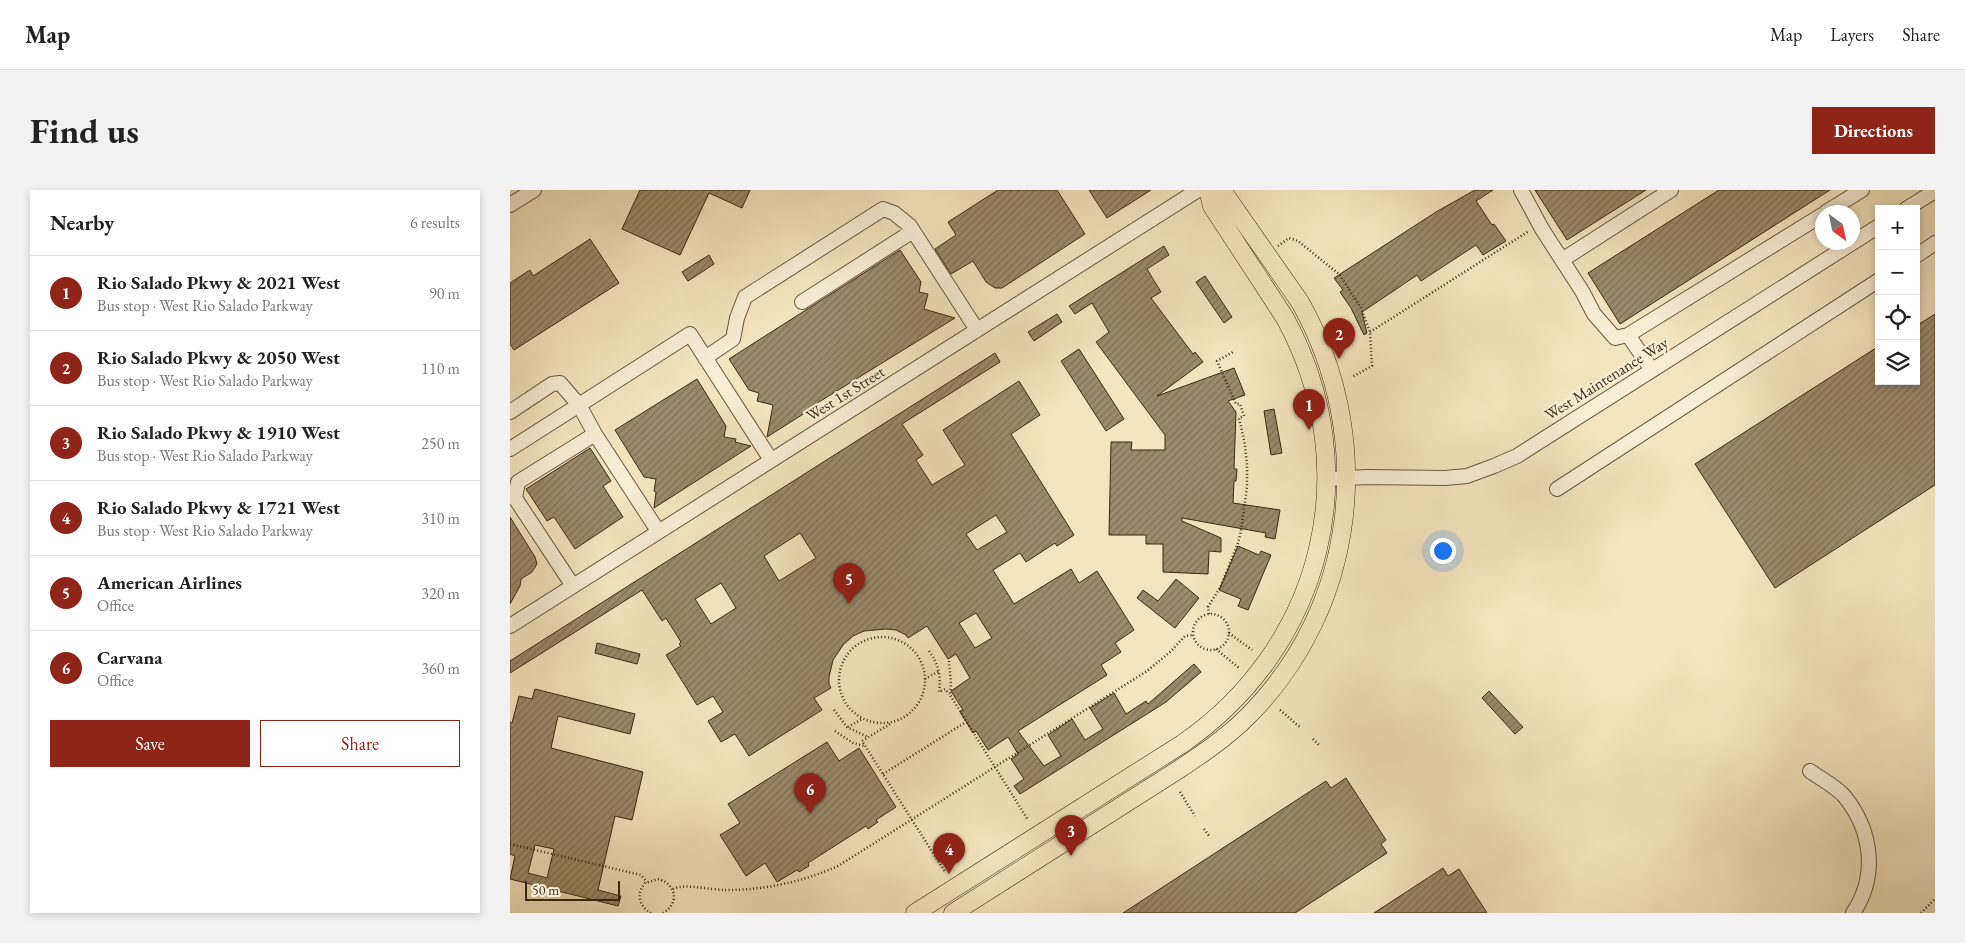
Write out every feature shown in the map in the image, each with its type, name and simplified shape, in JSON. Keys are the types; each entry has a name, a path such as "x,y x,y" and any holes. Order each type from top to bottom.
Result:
{"main road":[{"path":"916,913 1182,744 1211,722 1250,684 1272,654 1288,628 1304,594 1321,536 1326,479 1326,450 1321,410 1307,366 1285,318 1212,206 1208,190"},
{"path":"952,913 1194,759 1247,718 1281,676 1306,638 1318,614 1336,565 1344,529 1347,479 1344,434 1336,389 1310,320 1300,302 1226,196 1216,190"}],"street":[{"path":"510,205 534,190"},
{"name":"West 1st Street","path":"510,626 1198,190"},
{"path":"1521,190 1542,229 1594,314 1614,338 1628,334 1815,218"},
{"path":"1562,260 1671,190"},
{"path":"1837,205 1862,190"},
{"path":"1912,205 1935,191"},
{"path":"705,358 733,339 737,318 745,297 883,210 894,213 913,231 977,330"},
{"name":"West Maintenance Way","path":"1326,479 1347,479 1366,476 1446,478 1467,476 1517,456 1875,229"},
{"path":"802,302 913,231"},
{"path":"1920,253 1935,243"},
{"path":"1557,489 1875,283"},
{"path":"510,449 690,334 771,460"},
{"path":"1628,334 1652,370"},
{"path":"510,412 552,384 560,382 579,405 658,532"},
{"path":"573,586 513,494 518,482 596,434"},
{"path":"1810,771 1844,796 1862,825 1870,863 1863,898 1853,913"}],"path":[{"path":"1370,332 1532,229"},
{"path":"1275,248 1289,238 1298,241 1340,275 1361,308 1370,332 1372,366 1352,377"},
{"path":"1209,614 1208,607 1221,586 1238,543 1247,487 1245,445 1239,418 1244,416 1240,404 1236,404 1217,361 1233,352"},
{"path":"1239,668 1216,650 1204,649 1200,646 1193,635 1197,621 1209,614 1215,614 1225,620 1229,633 1252,650"},
{"path":"1216,650 1225,643 1229,633"},
{"path":"673,889 681,885 711,890 744,890 784,885 838,866 1147,671 1170,652 1185,636 1193,635"},
{"path":"892,723 878,724 862,719 854,714 845,704 839,689 839,674 844,660 853,648 866,640 880,637 896,639 909,646 919,657 924,670 925,679 922,697 915,709 904,718 862,741 945,872"},
{"path":"929,651 938,664 940,692 945,689 950,695 1028,820"},
{"path":"949,660 952,684 950,695"},
{"path":"925,679 939,671"},
{"path":"834,710 847,727 868,737"},
{"path":"1280,710 1301,728"},
{"path":"847,727 862,719"},
{"path":"883,774 966,722"},
{"path":"835,731 853,743 866,746"},
{"path":"1313,739 1320,746"},
{"path":"1180,792 1195,816"},
{"path":"1204,829 1210,837"},
{"path":"510,844 641,875 647,882"},
{"path":"642,913 643,907 639,897 640,892 647,882 659,879 665,881 673,889 674,900 672,905 663,913"},
{"path":"1921,913 1935,899"},
{"path":"643,907 651,913"}],"building":[{"path":"640,190 750,190 742,208 709,193 680,255 622,229"},
{"path":"998,190 1057,190 1085,234 1002,288 995,288 986,282 973,261 951,274 935,249 956,235 948,222"},
{"path":"1089,190 1151,190 1107,218"},
{"path":"1475,190 1493,190 1476,201 1492,225 1494,224 1506,241 1483,255 1476,245 1421,281 1417,275 1362,312 1367,333 1364,335 1351,308 1340,292 1343,290 1334,278 1436,212"},
{"path":"1535,190 1646,190 1567,240"},
{"path":"1719,190 1830,190 1620,324 1588,273"},
{"path":"590,239 619,283 514,350 510,344 510,283 530,270 533,276"},
{"path":"1164,246 1169,255 1147,269 1161,292 1151,298 1193,354 1195,352 1203,362 1157,396 1234,368 1245,395 1228,401 1236,412 1234,469 1237,469 1236,481 1234,481 1233,503 1280,510 1275,539 1265,537 1266,533 1182,518 1182,521 1221,538 1221,552 1209,551 1208,574 1163,572 1163,544 1146,544 1146,535 1109,535 1111,442 1132,442 1131,450 1165,450 1165,435 1096,342 1109,332 1092,303 1075,314 1069,306"},
{"path":"900,250 921,282 919,292 928,294 924,309 955,318 814,405 816,406 767,437 773,405 757,401 759,393 749,390 729,359"},
{"path":"709,255 714,264 688,281 682,272"},
{"path":"1205,276 1232,317 1224,323 1196,282"},
{"path":"1057,314 1062,322 1034,341 1028,332"},
{"path":"1935,314 1935,485 1775,588 1695,464 1875,349 1875,385 1920,385 1920,323"},
{"path":"1079,349 1124,419 1106,431 1061,361"},
{"path":"995,353 1000,362 902,424 923,455 916,460 932,485 965,465 943,430 1019,381 1040,415 1011,434 1074,535 1057,546 1055,543 1026,562 1020,553 993,570 1014,604 1071,569 1079,583 1097,571 1134,630 1115,643 1121,652 1101,665 1107,675 1018,731 1044,766 1061,756 1048,735 1072,719 1085,740 1103,729 1090,708 1114,693 1126,714 1146,701 1148,704 1194,664 1201,672 1166,702 1020,794 1014,786 1024,779 1011,759 1018,754 1008,737 988,750 976,731 973,733 960,712 963,710 951,691 970,678 956,654 948,659 927,626 908,638 896,630 886,629 864,631 853,636 843,645 833,660 829,677 831,688 814,698 822,710 749,756 735,734 721,742 708,721 723,712 713,696 697,705 666,655 681,646 679,644 681,642 666,618 662,621 642,590 510,673 510,661","holes":["996,515 1007,532 977,550 966,534","800,533 816,558 779,581 764,556","721,583 736,608 711,624 695,599","976,613 992,638 975,648 959,623"]},
{"path":"697,379 726,426 724,437 736,439 735,442 751,446 654,508 656,479 644,477 615,430"},
{"path":"1274,409 1282,453 1271,455 1264,411"},
{"path":"590,448 611,481 603,486 623,517 575,549 554,517 547,521 526,489"},
{"path":"510,517 535,557 537,564 532,572 521,579 520,586 510,604"},
{"path":"1238,546 1259,555 1261,551 1271,555 1248,610 1238,606 1241,599 1219,590"},
{"path":"1176,579 1199,598 1175,628 1137,598 1143,590 1158,601"},
{"path":"597,643 640,654 637,664 595,653"},
{"path":"535,689 635,714 630,734 558,716 551,748 643,772 632,820 615,816 598,890 621,896 618,906 510,879 515,856 510,854 510,722 512,723 519,696 532,699","holes":["535,845 554,849 547,878 528,873"]},
{"path":"1489,691 1523,727 1515,734 1482,698"},
{"path":"827,742 839,761 859,748 896,807 876,820 878,822 868,829 866,826 808,863 809,866 799,872 797,870 777,882 765,863 746,876 720,835 740,823 728,804"},
{"path":"1346,778 1386,840 1381,844 1387,853 1295,913 1123,913 1326,781 1331,788"},
{"path":"1443,868 1448,876 1459,869 1487,913 1374,913"}],"place":[{"name":"Rio Salado Pkwy & 2050 West","path":"1339,359"},
{"name":"Rio Salado Pkwy & 2021 West","path":"1309,430"},
{"name":"American Airlines","path":"849,604"},
{"name":"Carvana","path":"810,814"},
{"name":"Rio Salado Pkwy & 1910 West","path":"1071,856"},
{"name":"Rio Salado Pkwy & 1721 West","path":"949,874"}]}
